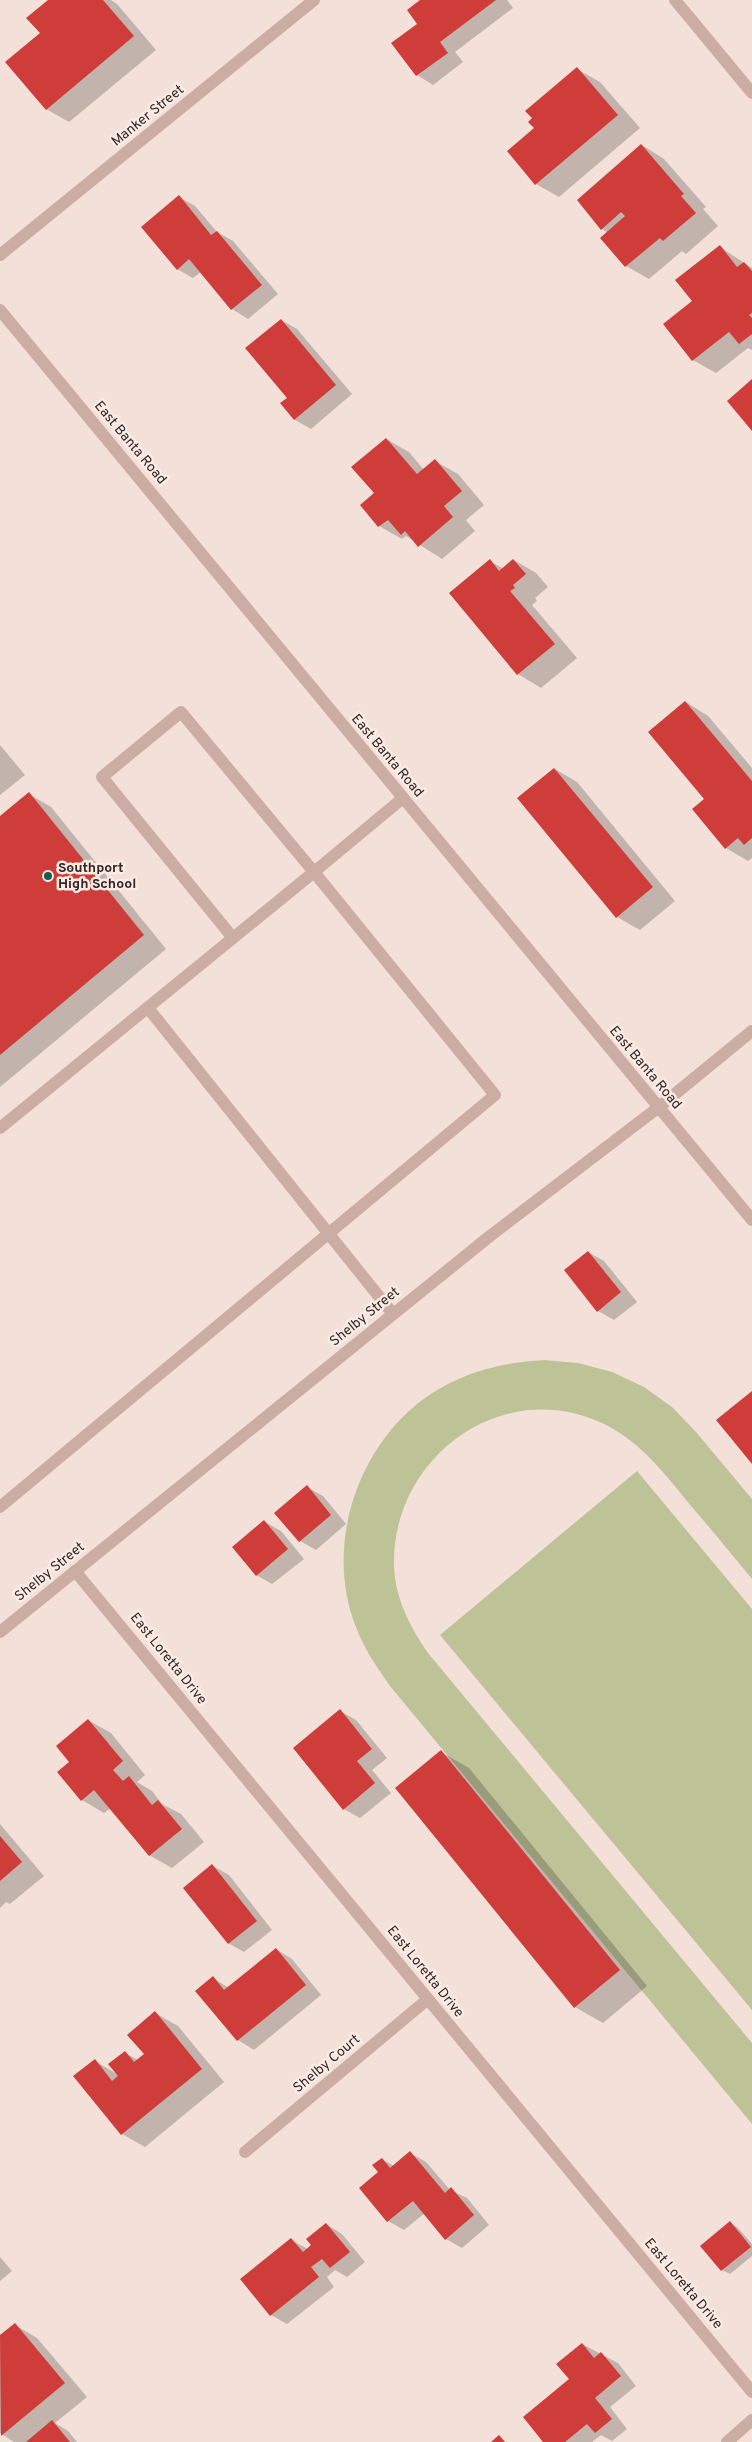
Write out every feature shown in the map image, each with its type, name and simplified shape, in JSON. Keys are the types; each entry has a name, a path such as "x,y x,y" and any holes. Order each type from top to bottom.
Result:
{"street":[{"name":"Manker Street","path":"0,255 314,0"},
{"path":"675,0 752,93"},
{"name":"East Banta Road","path":"0,310 752,1220"},
{"path":"0,1507 495,1095 181,712 102,777 233,938"},
{"path":"0,1128 403,798"},
{"path":"148,1008 393,1314"},
{"name":"Shelby Street","path":"0,1632 490,1236 658,1107 752,1031"},
{"name":"East Loretta Drive","path":"75,1571 752,2392"},
{"name":"Shelby Court","path":"245,2152 428,1999"},
{"path":"726,2442 752,2420"}],"green space":[{"path":"544,1360 578,1363 612,1372 644,1387 672,1407 696,1432 752,1499 752,1579 662,1471 630,1440 604,1424 566,1412 528,1410 492,1419 460,1436 432,1461 411,1491 398,1527 394,1566 400,1601 415,1633 428,1653 752,2043 752,2124 390,1686 363,1643 346,1593 344,1559 347,1524 357,1490 372,1458 392,1429 417,1404 458,1379 493,1367 518,1362"},
{"path":"637,1471 752,1609 752,2010 440,1635"}],"building":[{"path":"48,0 103,0 134,36 46,110 5,62 40,33 26,18"},
{"path":"420,0 496,0 440,42 448,53 416,76 391,43 417,24 407,10"},
{"path":"577,67 618,115 535,185 507,151 534,128 528,122 532,118 525,111"},
{"path":"641,144 684,194 681,196 696,213 663,241 660,238 625,267 600,238 625,216 621,212 601,230 577,200"},
{"path":"179,195 211,235 217,231 262,285 231,310 189,259 177,270 141,227"},
{"path":"720,245 737,267 744,262 752,271 752,313 749,315 752,318 752,334 739,344 729,332 692,361 663,324 692,301 675,280"},
{"path":"281,319 336,385 294,420 280,403 287,398 245,348"},
{"path":"752,379 752,431 727,401"},
{"path":"386,438 417,474 435,459 462,491 444,506 453,517 418,547 405,531 401,535 388,520 378,527 360,505 374,493 351,467"},
{"path":"490,559 499,571 513,559 526,574 513,585 515,588 510,591 555,644 517,675 449,593"},
{"path":"685,701 752,781 752,838 744,845 738,838 725,849 692,809 704,799 648,732"},
{"path":"554,768 653,887 616,918 517,798"},
{"name":"Southport High School","path":"29,792 144,935 0,1055 0,816"},
{"path":"588,1251 621,1292 597,1312 564,1270"},
{"path":"752,1391 752,1464 716,1420"},
{"path":"307,1485 331,1515 299,1542 274,1513"},
{"path":"264,1520 288,1549 256,1576 232,1547"},
{"path":"340,1709 372,1749 357,1761 375,1783 343,1810 293,1748"},
{"path":"88,1719 123,1761 113,1770 123,1781 129,1776 152,1805 158,1800 182,1829 149,1856 94,1790 81,1801 57,1772 69,1762 56,1746"},
{"path":"441,1750 620,1970 574,2008 395,1788"},
{"path":"0,1836 22,1862 0,1881"},
{"path":"212,1864 257,1921 228,1944 183,1888"},
{"path":"276,1948 306,1985 237,2041 195,1991 213,1976 224,1990"},
{"path":"155,2011 202,2069 121,2135 73,2076 95,2059 112,2081 118,2076 108,2064 125,2051 134,2062 144,2054 127,2035"},
{"path":"410,2151 445,2193 451,2187 474,2215 445,2240 413,2201 387,2222 359,2188 378,2172 372,2165 382,2158 390,2168"},
{"path":"730,2221 751,2247 721,2271 700,2246"},
{"path":"326,2223 350,2252 330,2268 322,2259 311,2267 319,2277 270,2316 240,2279 291,2238 303,2252 311,2245 306,2239"},
{"path":"15,2323 65,2383 1,2436 0,2335"},
{"path":"582,2343 594,2358 601,2352 621,2376 595,2398 612,2419 595,2433 587,2424 565,2442 543,2442 523,2417 569,2379 556,2364"},
{"path":"52,2420 70,2442 26,2442"},
{"path":"499,2435 505,2442 491,2442"}],"place":[{"name":"Southport High School","path":"48,876"}]}
